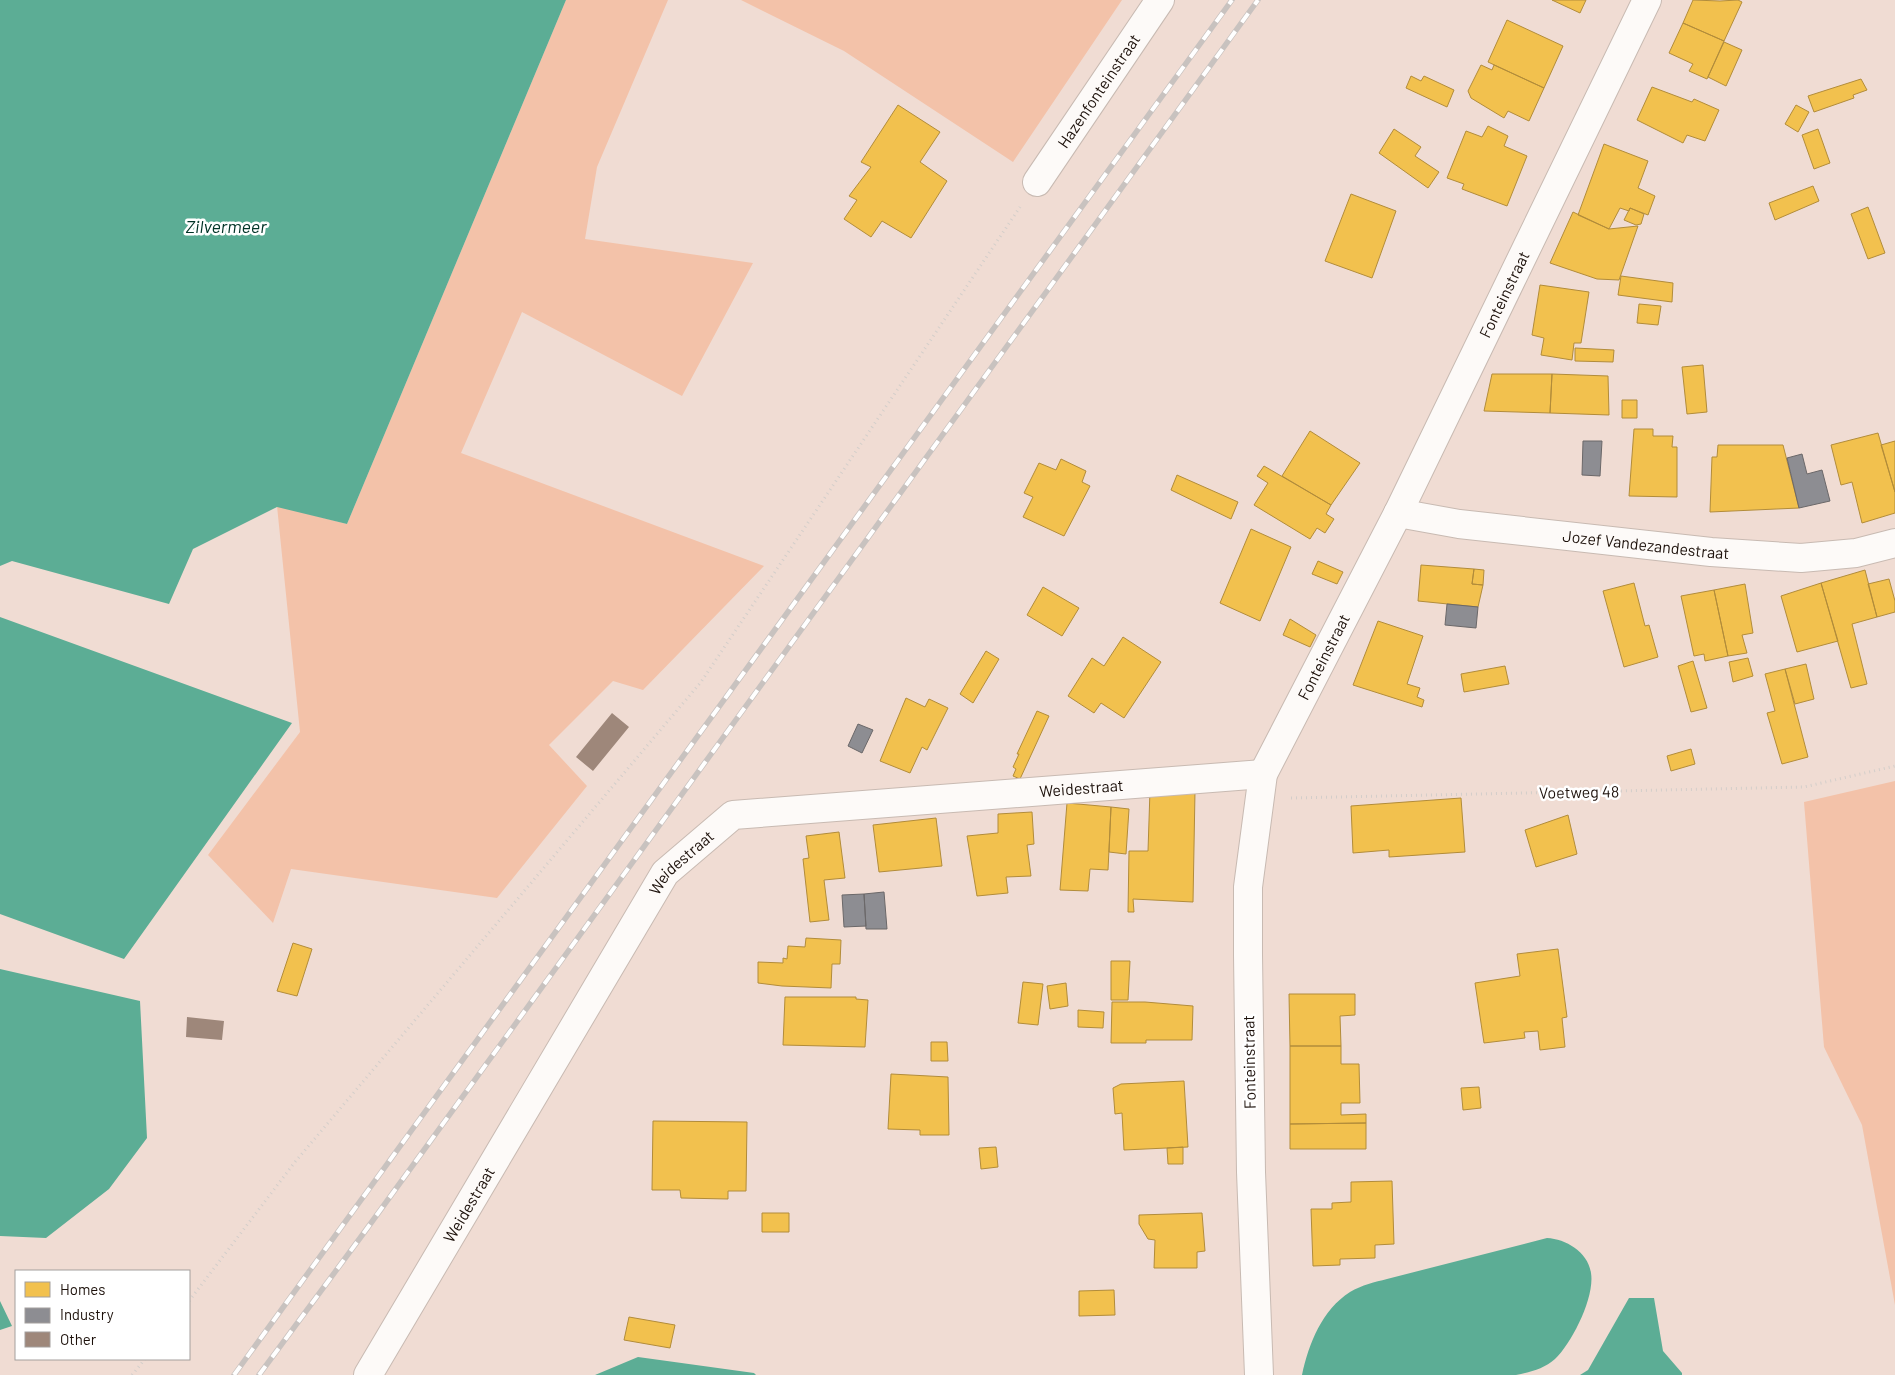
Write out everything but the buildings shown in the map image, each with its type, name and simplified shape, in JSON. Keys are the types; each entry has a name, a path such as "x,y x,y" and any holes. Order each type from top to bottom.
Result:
{"street":[{"name":"Hazenfonteinstraat","path":"1037,182 1160,0"},
{"name":"Fonteinstraat","path":"1258,1375 1251,1172 1248,887 1262,786 1398,513 1647,0"},
{"name":"Jozef Vandezandestraat","path":"1398,513 1459,524 1702,551 1801,558 1856,553 1895,543"},
{"name":"Weidestraat","path":"368,1375 665,873 732,815 1262,786"}],"path":[{"path":"190,1300 295,1162 702,682 1037,182"},
{"name":"Voetweg 48","path":"1262,786 1804,787 1895,766"},
{"path":"132,1375 144,1360"}],"shaded area":[{"path":"566,0 668,0 597,167 585,239 753,263 682,396 522,312 461,453 764,566 643,690 613,681 549,745 587,786 497,898 291,869 273,923 208,855 300,732 277,506 347,524"},
{"path":"741,0 1122,0 1013,162 844,51"},
{"path":"1895,781 1895,1305 1862,1125 1824,1047 1804,802"}],"water":[{"name":"Zilvermeer","path":"0,0 566,0 347,524 277,507 193,549 169,604 12,561 0,566"},
{"path":"0,617 292,723 124,959 0,914"},
{"path":"0,969 140,1001 147,1138 109,1189 46,1238 0,1236"},
{"path":"1547,1238 1568,1244 1581,1253 1589,1266 1591,1283 1586,1307 1575,1331 1562,1352 1542,1368 1516,1375 1302,1375 1318,1328 1340,1299 1350,1292 1373,1283"},
{"path":"1629,1298 1654,1298 1663,1351 1682,1375 1580,1375 1588,1370"},
{"path":"0,1301 12,1326 0,1330"},
{"path":"638,1357 754,1373 756,1375 595,1375"}],"railway":[{"path":"234,1375 1232,0"},
{"path":"259,1375 1258,0"}]}
